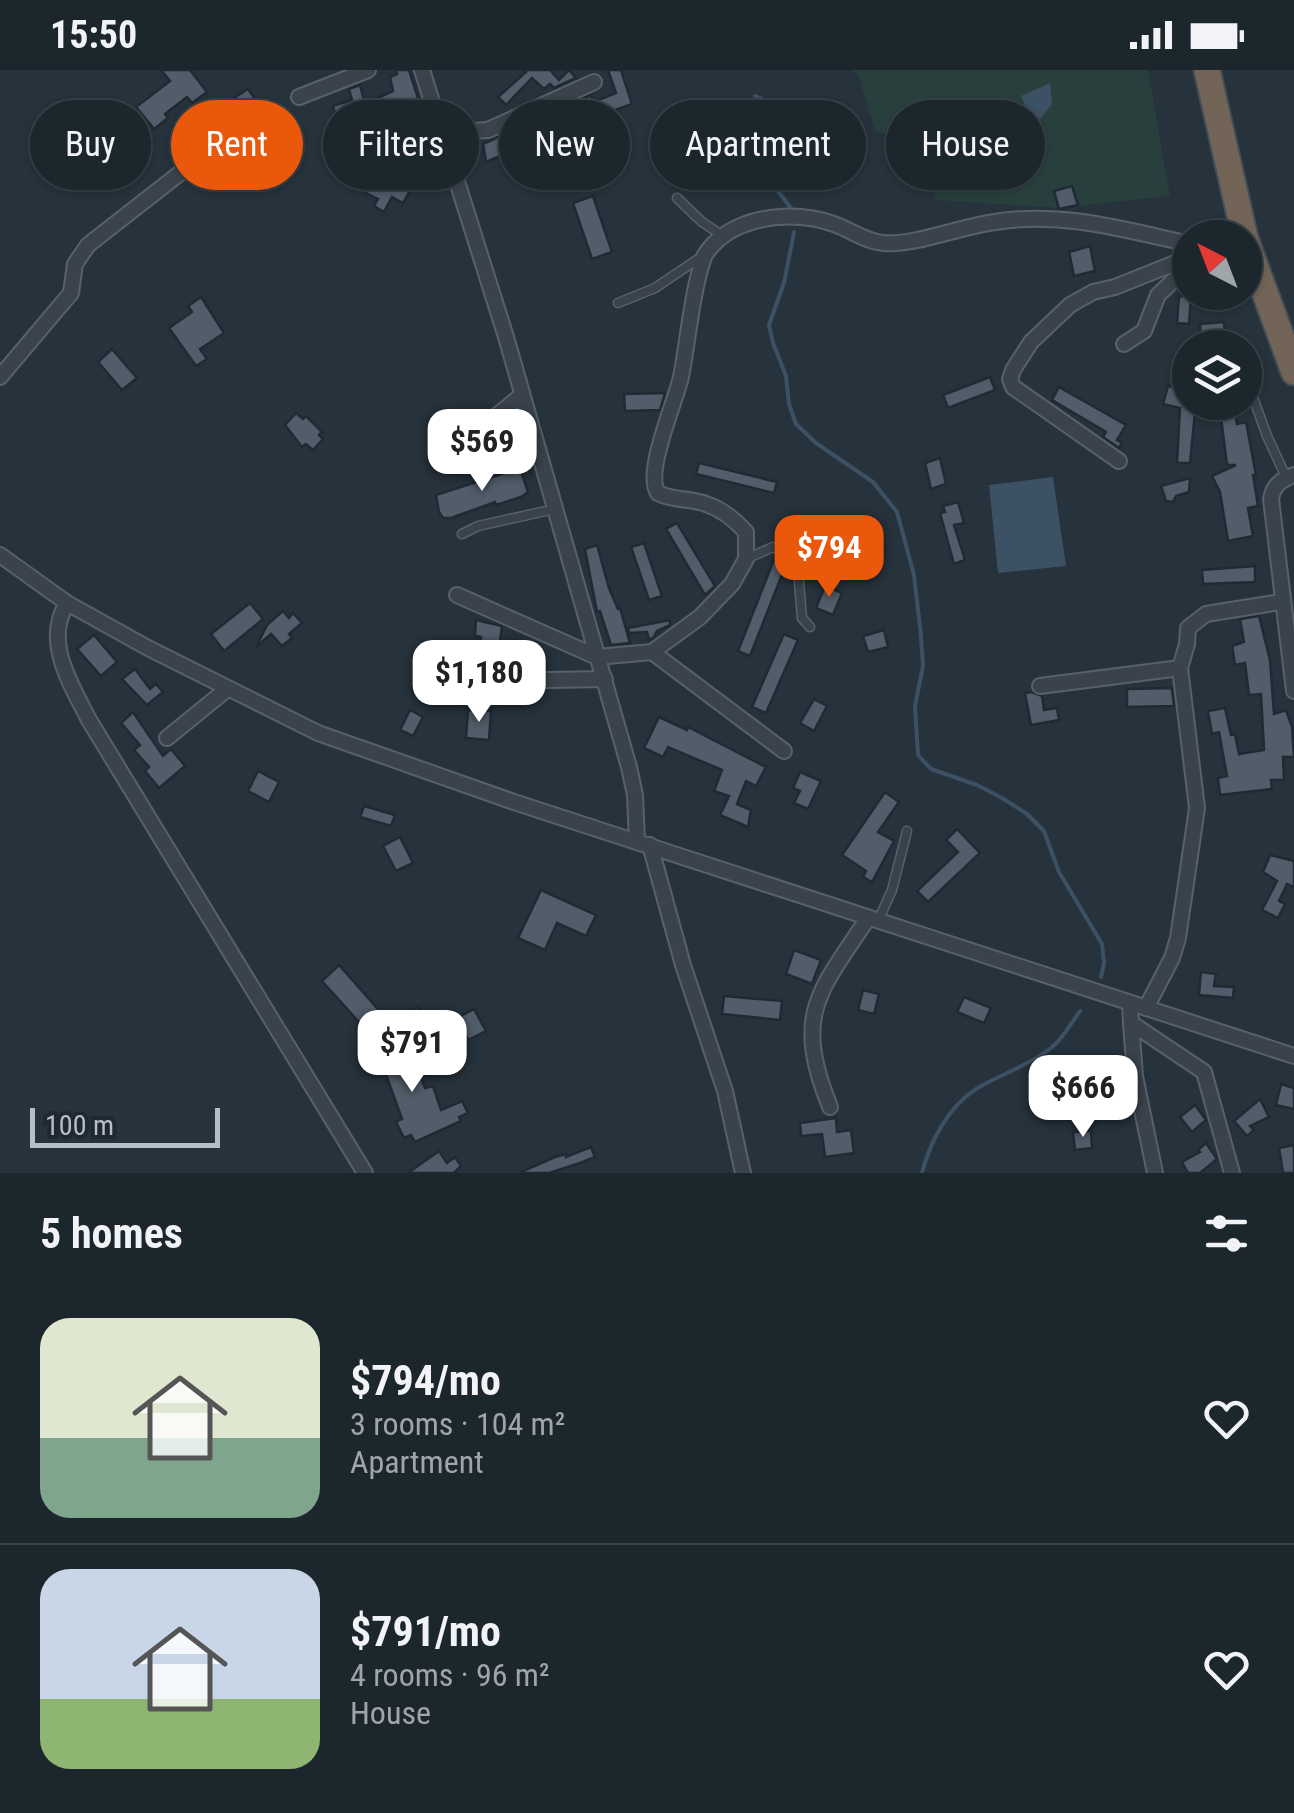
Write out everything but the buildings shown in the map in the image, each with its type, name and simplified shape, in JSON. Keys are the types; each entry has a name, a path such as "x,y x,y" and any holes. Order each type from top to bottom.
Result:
{"highway":[{"path":"1207,70 1241,220"},
{"path":"1262,286 1294,372"}],"street":[{"path":"299,97 368,70"},
{"path":"422,70 432,100"},
{"path":"479,131 594,82"},
{"path":"0,378 71,293 76,264 88,245 171,180"},
{"path":"459,190 605,679 644,843 725,1091 743,1173"},
{"path":"457,595 597,657 652,652 720,600 746,559 746,532 731,517 706,504 666,498 653,486 680,382 705,254 723,236 767,218 809,218 886,244 996,221 1034,219 1106,224 1172,240"},
{"path":"1118,461 1013,387 1012,370 1031,342 1070,305 1093,292 1172,264"},
{"path":"1124,344 1144,331 1158,295 1172,282"},
{"path":"446,458 522,395"},
{"path":"1290,476 1273,490 1271,499 1294,690"},
{"path":"0,555 67,603 226,690 318,733 1294,1056"},
{"path":"1146,1008 1178,938 1197,808 1180,668 1188,644 1188,628 1206,614 1282,602"},
{"path":"67,603 59,615 57,640 67,676 89,720 365,1173"},
{"path":"652,652 784,751"},
{"path":"1040,686 1180,668"},
{"path":"501,681 605,679"},
{"path":"167,738 226,690"},
{"path":"830,1107 816,1072 812,1019 822,988 873,919"},
{"path":"1130,1002 1135,1076 1155,1173"},
{"path":"1131,1023 1204,1072 1232,1173"}],"lane":[{"path":"677,198 723,236"},
{"path":"618,303 655,288 705,254"},
{"path":"1262,413 1290,476"},
{"path":"462,534 478,526 555,509"},
{"path":"746,559 772,547 797,558 802,618 810,627"},
{"path":"873,919 892,890 908,831"}],"green space":[{"path":"851,70 1148,70 1170,196 1059,208 935,200 935,190 1045,190 1045,100 886,100 886,134 876,132 858,75"}],"water":[{"path":"1050,83 1052,104 1045,113 1045,100 1023,100 1021,96"},
{"path":"1053,477 1066,566 998,573 989,485"}],"waterway":[{"path":"755,96 771,104 786,125 778,191 793,211"},
{"path":"794,232 784,283 769,325 773,343 786,376 796,424 816,443 873,482 897,512 914,575 921,636 923,666 915,706 918,755 931,769 1002,798 1044,831 1059,872 1102,944 1101,977"},
{"path":"922,1173 935,1138 957,1105 976,1089 1051,1048 1080,1011"}]}
